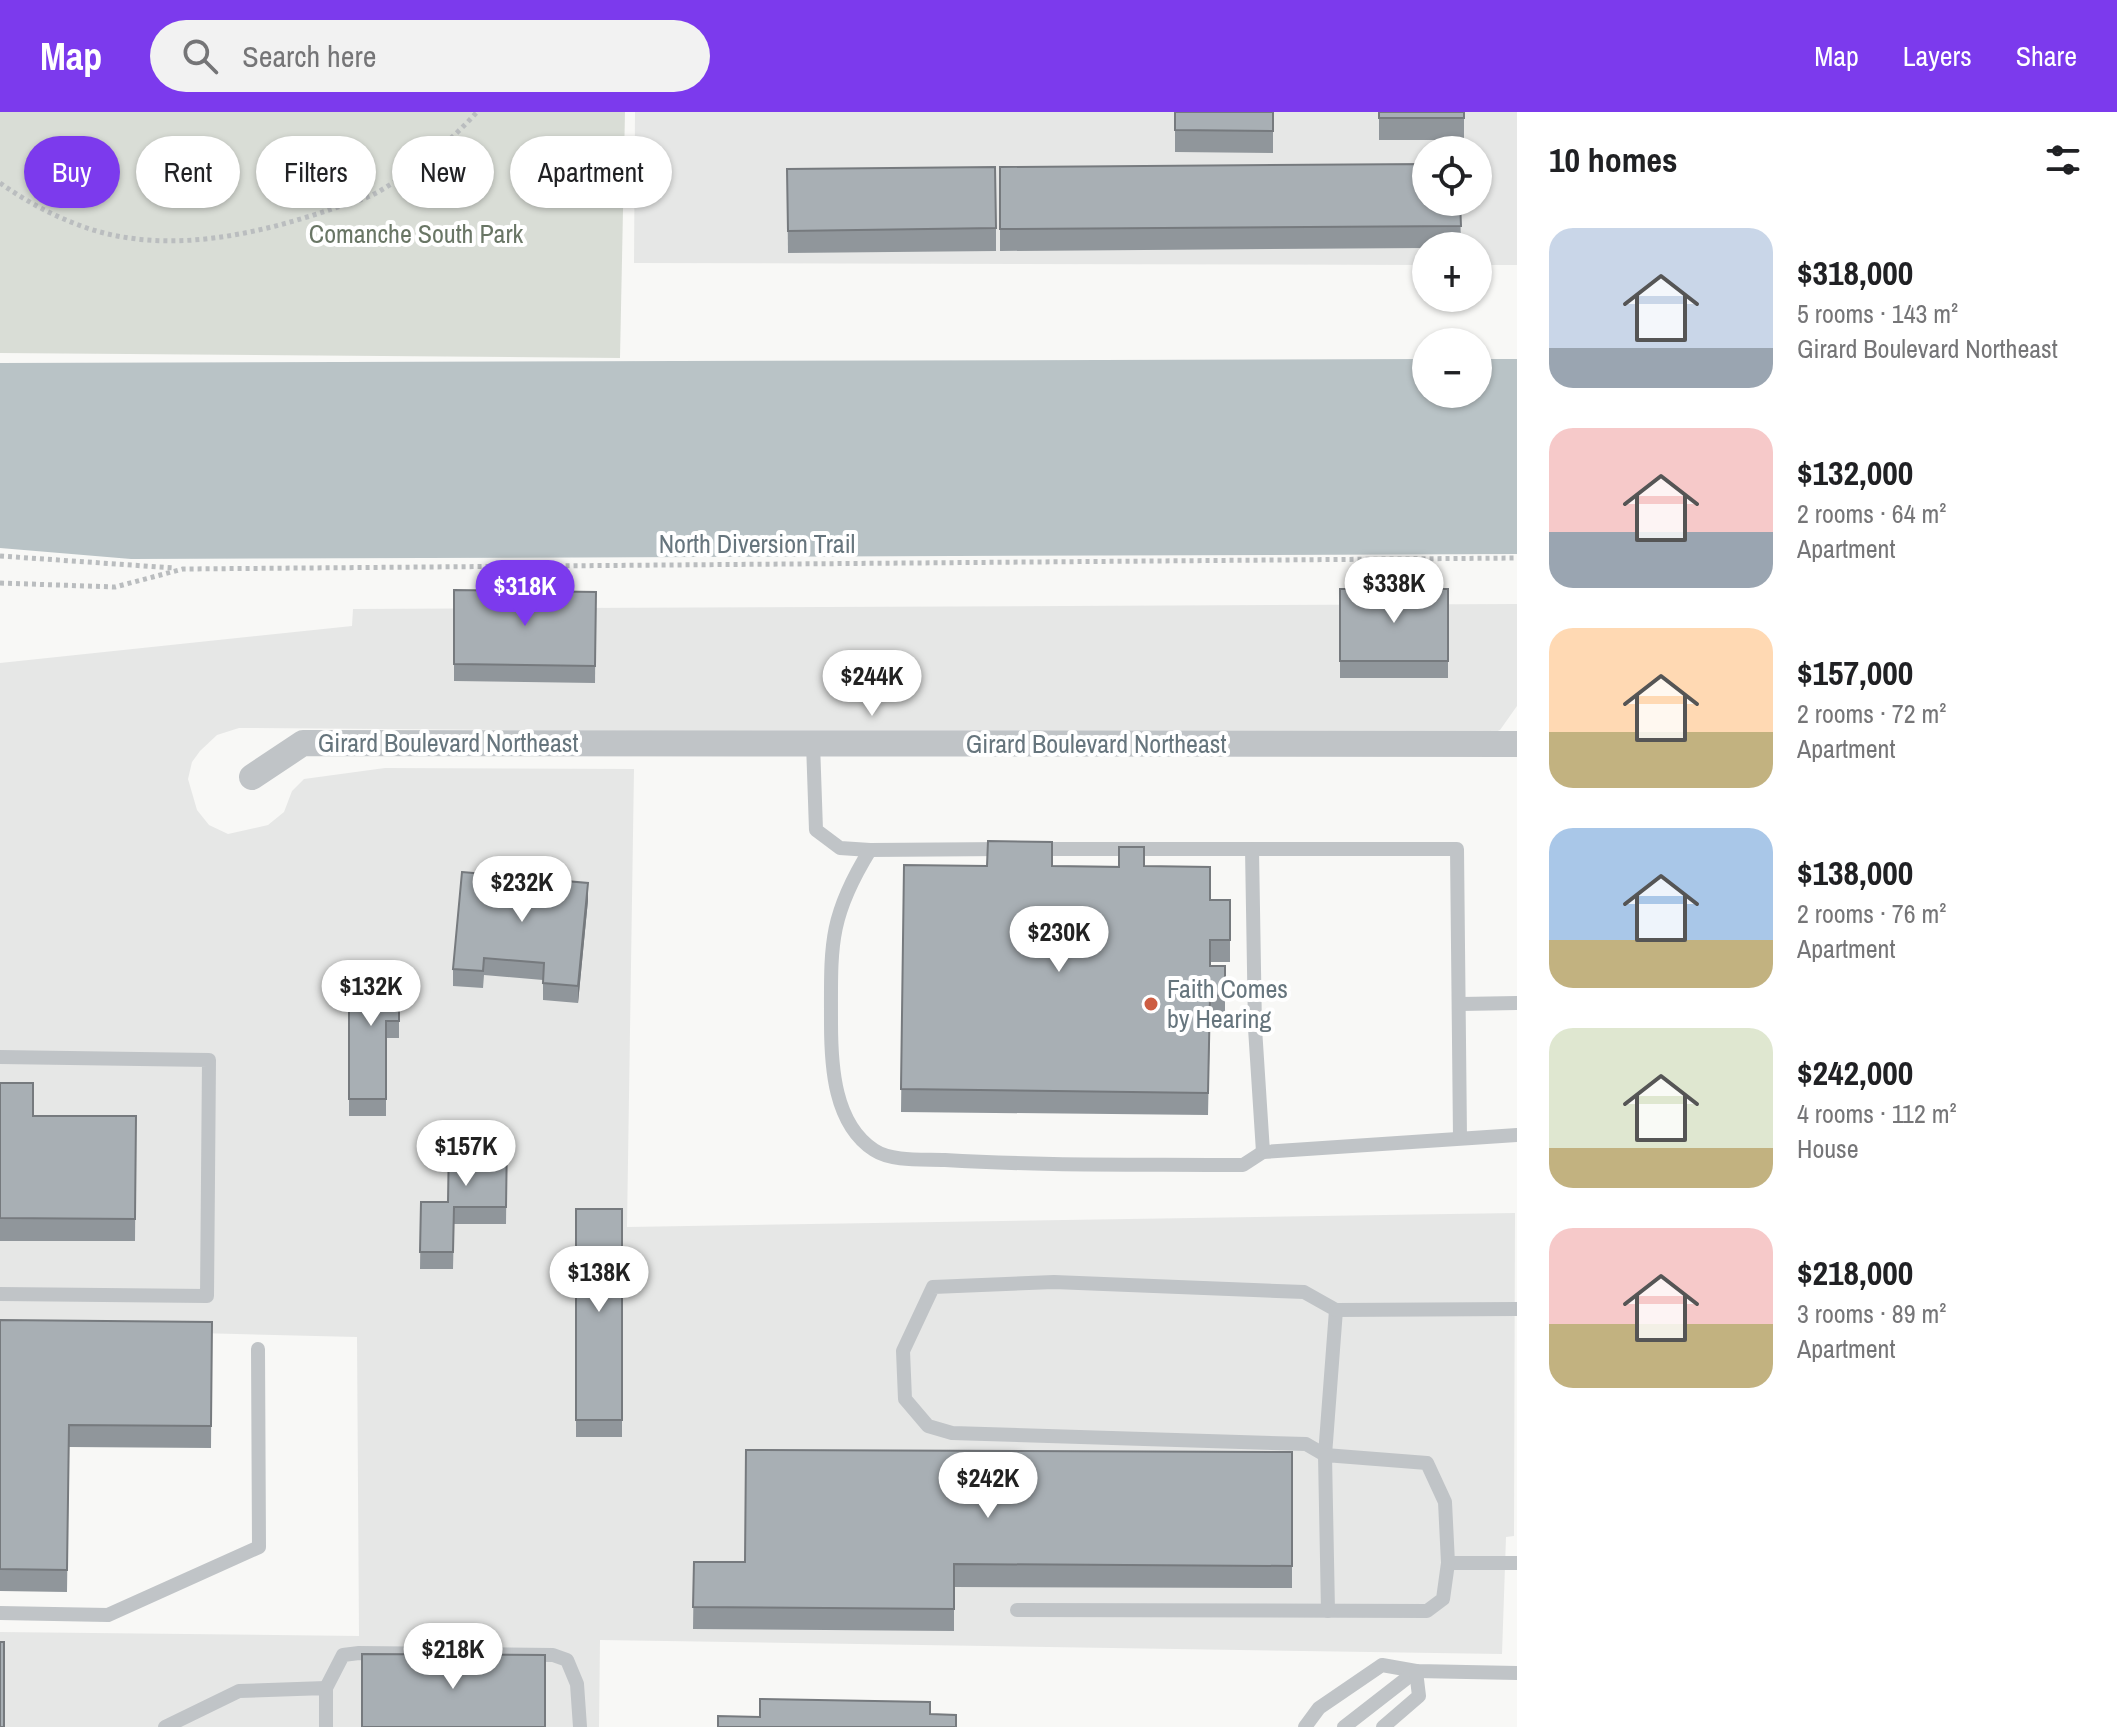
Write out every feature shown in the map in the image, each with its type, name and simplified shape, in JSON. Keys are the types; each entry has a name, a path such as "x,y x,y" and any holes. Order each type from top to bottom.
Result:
{"street":[{"name":"Girard Boulevard Northeast","path":"252,777 303,743 1517,744"}],"lane":[{"path":"813,743 816,830 840,848 1457,849 1460,1137"},
{"path":"1252,849 1255,1028 1263,1152"},
{"path":"870,850 846,887 837,911 831,952 831,1051 840,1103 855,1134 875,1152 894,1157 1000,1164 1243,1165 1263,1152 1517,1135"},
{"path":"1461,1004 1517,1003"},
{"path":"0,1057 209,1060 207,1296 0,1294"},
{"path":"1017,1610 1427,1611 1443,1599 1448,1563 1445,1502 1427,1463 1325,1455 1306,1444 952,1433 928,1426 905,1399 903,1351 933,1287 1054,1282 1304,1292 1336,1310 1517,1309"},
{"path":"1328,1611 1325,1455 1336,1310"},
{"path":"0,1613 108,1615 259,1547 258,1349"},
{"path":"1448,1563 1517,1563"},
{"path":"326,1727 326,1688 343,1655 359,1653 553,1655 567,1660 577,1684 580,1727"},
{"path":"1305,1727 1319,1708 1382,1665 1416,1671 1517,1673"},
{"path":"1344,1727 1416,1671"},
{"path":"1383,1727 1419,1696 1416,1671"},
{"path":"165,1727 239,1691 326,1688"}],"path":[{"path":"0,183 35,207 89,229 152,239 225,239 264,230 376,194 453,139 477,112"},
{"path":"0,556 183,569"},
{"name":"North Diversion Trail","path":"0,583 115,587 183,569 1517,558"}],"shaded area":[{"path":"635,112 1517,112 1517,265 1492,265 1492,232 1412,232 1412,265 634,263 634,208 672,208 672,136 635,136"},
{"path":"1412,359 1412,408 1492,408 1492,359 1517,359 1517,554 131,559 0,548 0,363"},
{"path":"1517,604 1517,706 1500,730 1483,737 239,728 217,735 200,751 192,762 188,779 197,810 209,825 228,834 268,825 284,812 292,791 304,779 385,768 634,769 627,1227 1515,1213 1514,1536 1506,1537 1502,1654 600,1640 599,1727 0,1727 0,1632 359,1636 357,1337 0,1328 0,663 352,626 353,609"}],"green space":[{"name":"Comanche South Park","path":"0,112 625,112 625,136 510,136 510,208 623,208 620,358 0,353"}],"building":[{"path":"1175,112 1273,112 1273,131 1175,130"},
{"path":"1379,112 1464,112 1464,118 1379,118"},
{"path":"1412,164 1412,216 1461,216 1461,226 1000,229 1000,167"},
{"path":"995,167 996,228 788,231 787,169"},
{"path":"1340,589 1448,589 1448,661 1340,661"},
{"path":"454,590 596,592 595,666 454,664"},
{"path":"988,841 1052,842 1052,866 1119,867 1119,847 1144,847 1144,866 1210,867 1210,900 1230,900 1230,940 1210,940 1210,966 1225,966 1225,996 1210,995 1208,1093 901,1089 904,865 987,866"},
{"path":"462,872 588,883 578,986 543,983 544,963 484,958 483,971 453,969"},
{"path":"399,966 399,1021 386,1021 386,1099 349,1099 349,967"},
{"path":"0,1083 33,1083 33,1116 136,1116 135,1219 0,1218"},
{"path":"449,1137 507,1138 506,1207 454,1207 453,1252 420,1252 421,1202 448,1202"},
{"path":"576,1209 622,1209 622,1420 576,1420"},
{"path":"0,1320 212,1322 211,1426 69,1425 67,1570 0,1569"},
{"path":"746,1450 1292,1452 1292,1566 954,1564 954,1609 693,1607 694,1562 745,1562"},
{"path":"0,1642 4,1642 4,1727 0,1727"},
{"path":"362,1654 545,1655 545,1727 362,1727"},
{"path":"760,1699 930,1702 930,1714 956,1715 956,1727 718,1727 718,1716 760,1717"}],"place":[{"name":"Faith Comes by Hearing","path":"1151,1004"}]}
